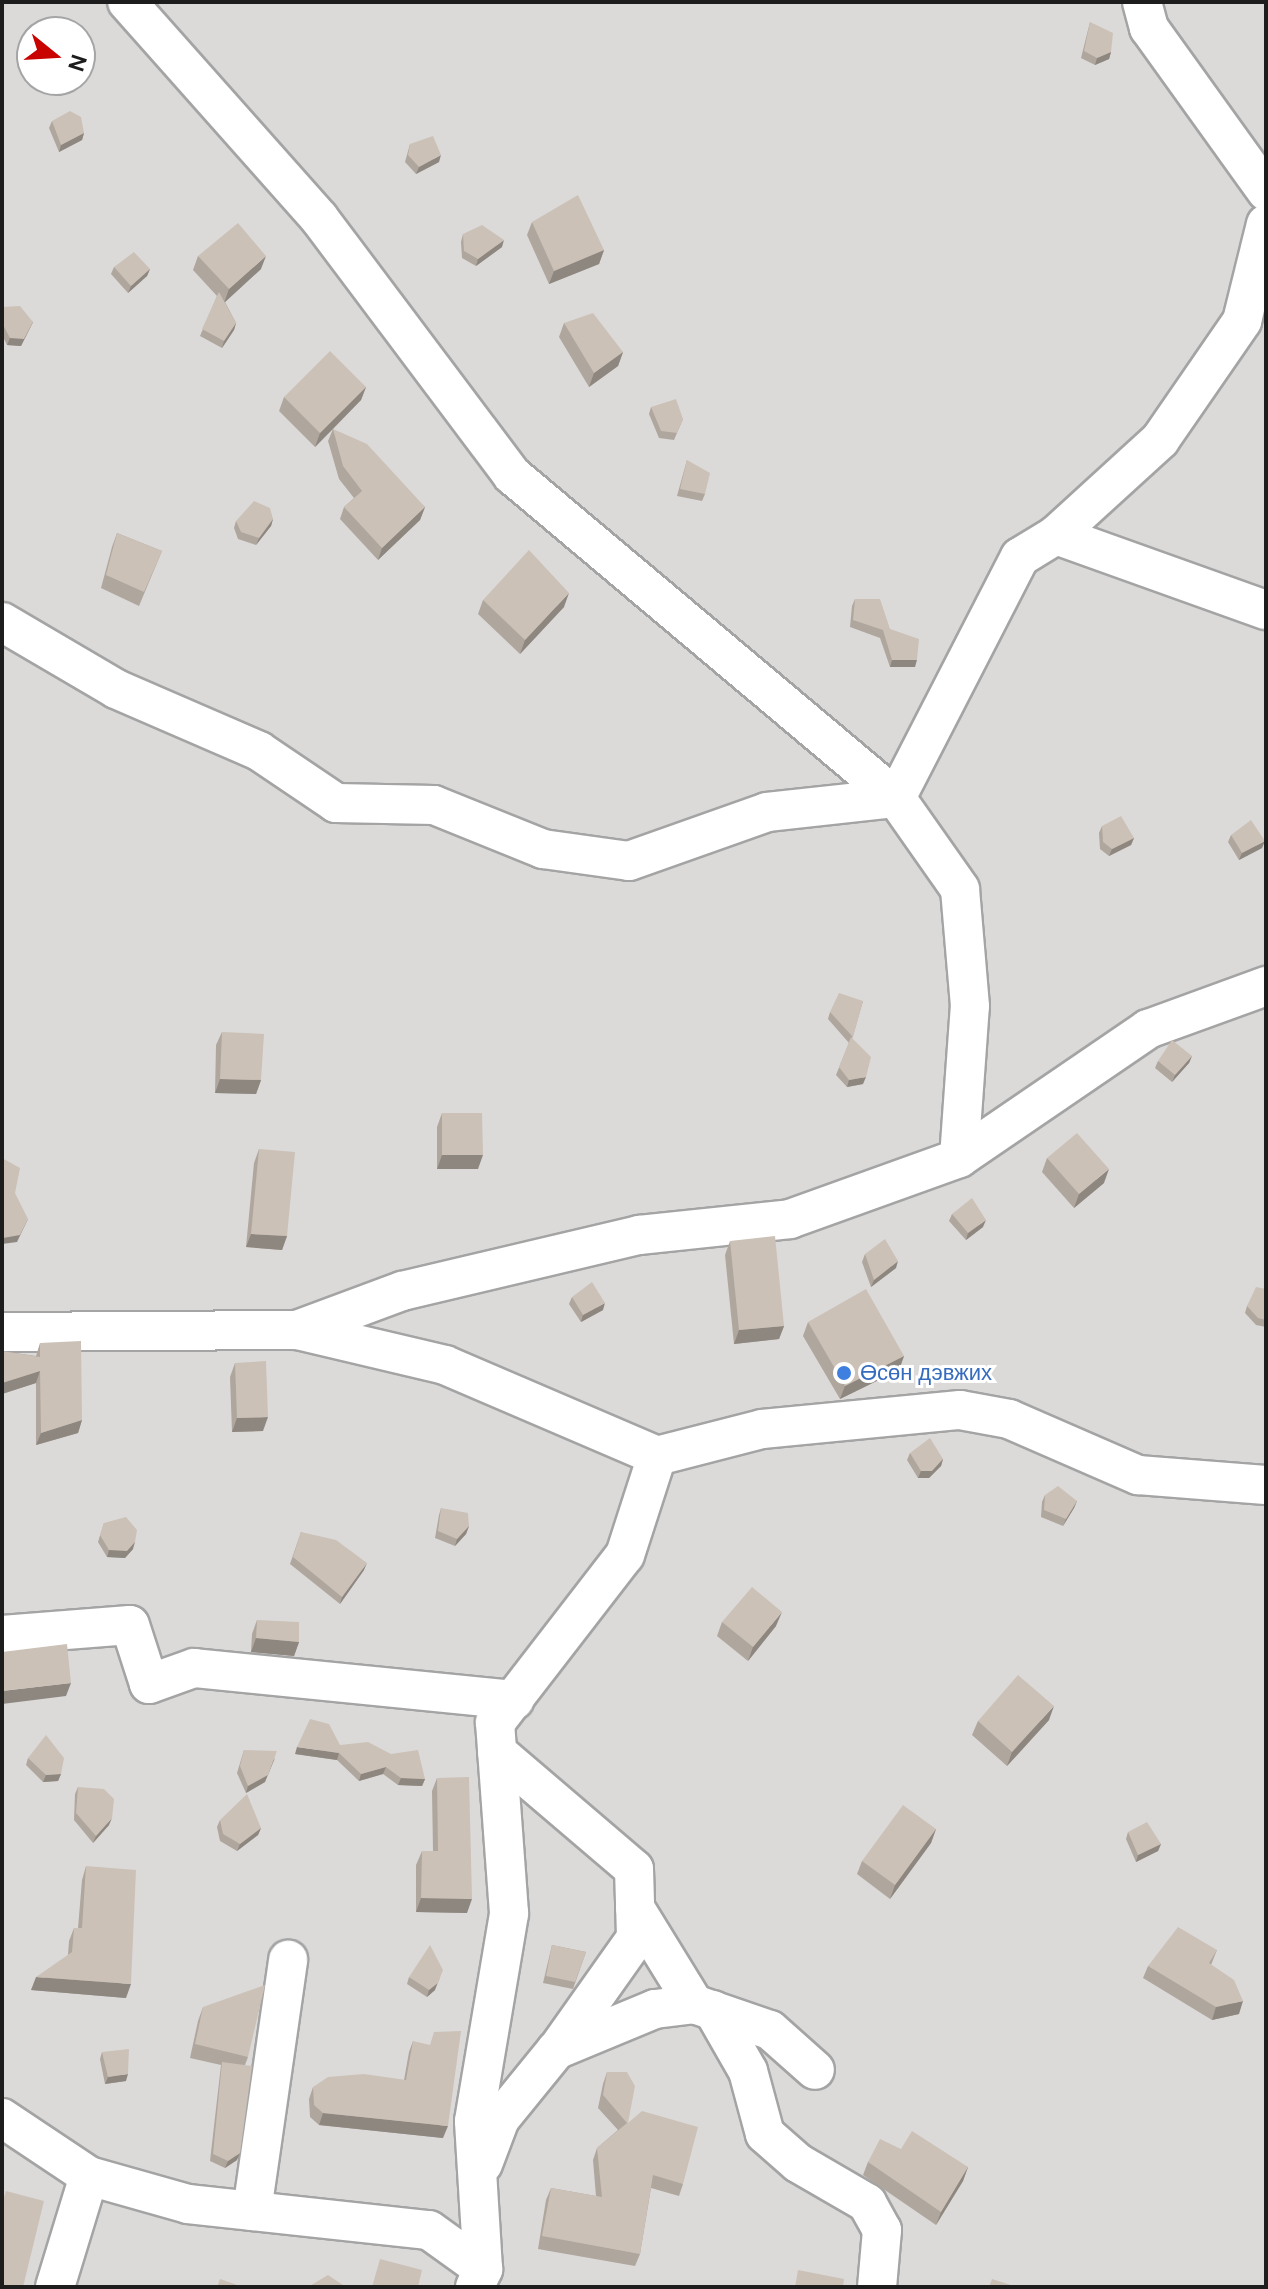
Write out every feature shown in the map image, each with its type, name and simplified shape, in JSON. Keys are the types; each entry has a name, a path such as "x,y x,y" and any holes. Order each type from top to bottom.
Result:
{"street":[{"path":"127,2 319,218 512,475 896,798 960,889 970,1006 959,1158"},
{"path":"1142,2 1149,28 1266,191"},
{"path":"896,798 1020,557 1056,535 1160,440 1242,321 1266,224"},
{"path":"1056,535 1266,610"},
{"path":"2,622 116,689 259,751 336,803 434,805 586,860 657,855 767,812 896,798"},
{"path":"297,1330 402,1291 639,1235 790,1219 959,1158 1148,1029 1266,986"},
{"path":"2,1332 297,1330 445,1365 657,1456 762,1429 960,1410 1009,1419 1138,1475 1266,1485"},
{"path":"479,2278 474,2121 509,1913 495,1723 625,1555 657,1456"},
{"path":"2,1635 130,1625 149,1684 194,1668 514,1700"},
{"path":"475,2185 500,2119 556,2050 636,1938 634,1869 497,1752"},
{"path":"635,1908 748,2071 765,2134 798,2163 867,2203 882,2230 877,2287"},
{"path":"252,2211 288,1960"},
{"path":"556,2050 655,2009 704,2007 770,2030 815,2070"},
{"path":"2,2118 89,2176 188,2204 429,2230 479,2278"},
{"path":"55,2287 89,2176"}],"shaded area":[{"path":"2,2 1266,2 1266,2287 2,2287"}],"building":[{"path":"1090,22 1113,33 1111,52 1097,58 1084,51"},
{"path":"70,111 81,117 84,133 61,145 52,121"},
{"path":"433,136 441,155 419,167 408,155 410,144"},
{"path":"578,195 604,250 554,271 532,222"},
{"path":"238,223 266,256 229,289 198,256"},
{"path":"482,225 504,240 478,259 464,251 463,234"},
{"path":"134,252 150,269 131,286 114,267"},
{"path":"219,292 236,323 224,341 202,329"},
{"path":"20,306 33,322 24,339 10,338 2,323 2,307"},
{"path":"593,313 623,352 594,373 564,323"},
{"path":"330,351 366,387 320,433 284,397"},
{"path":"676,399 683,419 677,433 661,431 651,407"},
{"path":"333,429 367,444 425,507 382,548 344,507 362,491 343,466"},
{"path":"687,460 710,473 705,494 680,489"},
{"path":"254,501 270,508 273,519 259,538 241,532 236,521"},
{"path":"117,533 162,551 144,592 106,575"},
{"path":"529,550 569,593 525,640 483,600"},
{"path":"855,599 880,599 890,629 919,639 917,660 892,660 883,630 853,620"},
{"path":"1121,816 1134,838 1112,849 1103,842 1102,826"},
{"path":"1251,820 1265,841 1242,853 1231,835"},
{"path":"839,993 863,1001 853,1037 830,1012"},
{"path":"222,1032 264,1034 261,1080 220,1079"},
{"path":"851,1037 871,1057 866,1077 849,1080 839,1067"},
{"path":"1172,1040 1192,1056 1175,1075 1158,1061"},
{"path":"442,1113 482,1113 483,1155 442,1155"},
{"path":"1077,1133 1109,1169 1079,1194 1047,1158"},
{"path":"259,1149 295,1152 287,1236 251,1234"},
{"path":"2,1158 20,1168 15,1193 28,1219 20,1235 3,1238"},
{"path":"972,1198 986,1220 968,1233 952,1214"},
{"path":"775,1236 784,1326 739,1330 730,1241"},
{"path":"885,1239 898,1261 874,1280 865,1254"},
{"path":"592,1282 605,1303 583,1315 572,1297"},
{"path":"1256,1287 1266,1289 1266,1320 1258,1318 1247,1306"},
{"path":"866,1289 904,1356 845,1386 808,1322"},
{"path":"81,1341 82,1420 41,1433 40,1371 2,1383 2,1351 40,1357 40,1343"},
{"path":"266,1361 268,1417 237,1418 235,1363"},
{"path":"930,1438 943,1459 932,1471 921,1471 910,1453"},
{"path":"1058,1486 1077,1501 1066,1519 1044,1510 1045,1495"},
{"path":"441,1508 468,1513 469,1526 457,1539 438,1531"},
{"path":"126,1517 137,1530 135,1542 127,1551 109,1550 100,1535 104,1523"},
{"path":"301,1532 336,1540 367,1563 342,1597 293,1557"},
{"path":"752,1587 782,1612 753,1647 722,1622"},
{"path":"257,1620 299,1622 299,1642 256,1638"},
{"path":"67,1644 71,1683 2,1691 2,1652"},
{"path":"1018,1675 1054,1706 1012,1752 978,1721"},
{"path":"310,1719 329,1724 340,1745 368,1742 391,1754 418,1750 425,1779 401,1778 386,1767 361,1774 339,1753 297,1747"},
{"path":"46,1735 64,1758 61,1774 46,1775 28,1758"},
{"path":"244,1750 277,1751 268,1775 248,1786 240,1766"},
{"path":"469,1777 472,1899 421,1898 422,1851 438,1851 437,1778"},
{"path":"78,1787 104,1789 114,1799 112,1818 96,1836 76,1813"},
{"path":"247,1794 261,1828 240,1844 223,1834 220,1820"},
{"path":"903,1805 936,1829 895,1885 862,1861"},
{"path":"1147,1822 1161,1844 1138,1855 1128,1832"},
{"path":"86,1866 136,1870 131,1984 36,1977 72,1952 74,1928 82,1928"},
{"path":"1178,1927 1217,1950 1209,1963 1234,1980 1243,2001 1216,2007 1148,1966"},
{"path":"430,1945 443,1970 438,1983 429,1990 409,1977"},
{"path":"552,1945 586,1952 575,1982 546,1976"},
{"path":"265,1985 248,2057 195,2044 203,2007"},
{"path":"461,2031 448,2126 323,2113 314,2105 313,2087 328,2077 364,2074 406,2080 413,2041 430,2045 434,2032"},
{"path":"129,2049 128,2074 108,2077 102,2052"},
{"path":"222,2062 252,2066 240,2153 228,2161 213,2154"},
{"path":"607,2072 627,2072 635,2086 628,2123 642,2111 698,2127 683,2184 653,2175 640,2254 542,2236 551,2188 602,2197 597,2148 627,2123 603,2095"},
{"path":"912,2131 968,2167 941,2212 868,2162 880,2139 901,2149"},
{"path":"6,2191 44,2201 23,2287 2,2287 2,2203"},
{"path":"380,2259 422,2270 418,2287 372,2287"},
{"path":"798,2270 844,2279 843,2287 795,2287"},
{"path":"328,2275 346,2287 308,2287"},
{"path":"220,2279 243,2287 217,2287"},
{"path":"992,2279 1017,2287 989,2287"}],"place":[{"name":"Өсөн дэвжих","path":"844,1373"}]}
